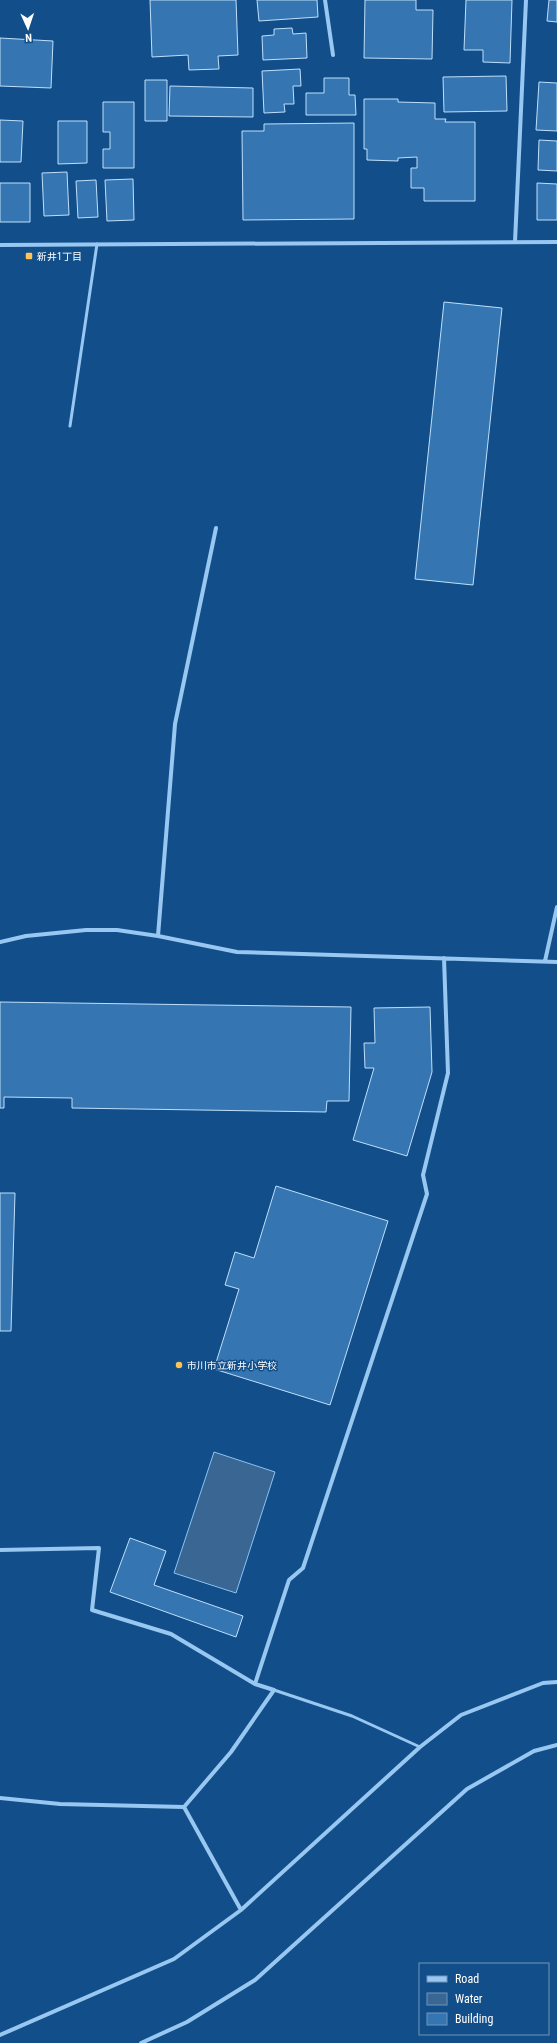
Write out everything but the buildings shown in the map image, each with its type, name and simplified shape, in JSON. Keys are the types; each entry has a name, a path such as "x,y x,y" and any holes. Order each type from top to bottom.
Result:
{"street":[{"path":"325,0 333,55"},
{"path":"514,242 526,0"},
{"path":"0,245 557,242"},
{"path":"158,936 175,724 216,528"},
{"path":"545,961 557,907"},
{"path":"0,942 26,936 86,930 117,930 158,936 237,952 557,962"},
{"path":"255,1684 289,1580 303,1568 427,1194 422,1175 448,1073 444,958"},
{"path":"0,1550 76,1547 99,1548 92,1610 171,1634 255,1684 274,1690 231,1752 184,1808"},
{"path":"0,2035 174,1959 241,1910 420,1746 461,1715 543,1683 557,1682"},
{"path":"141,2043 187,2022 256,1980 467,1789 534,1751 557,1746"},
{"path":"0,1798 60,1804 184,1808"},
{"path":"184,1808 241,1910"}],"lane":[{"path":"70,426 98,244"},
{"path":"274,1690 352,1716 420,1746"}],"water":[{"path":"214,1452 275,1472 236,1593 174,1573"}],"place":[{"name":"新井1丁目","path":"29,256"},
{"name":"市川市立新井小学校","path":"179,1365"}]}
